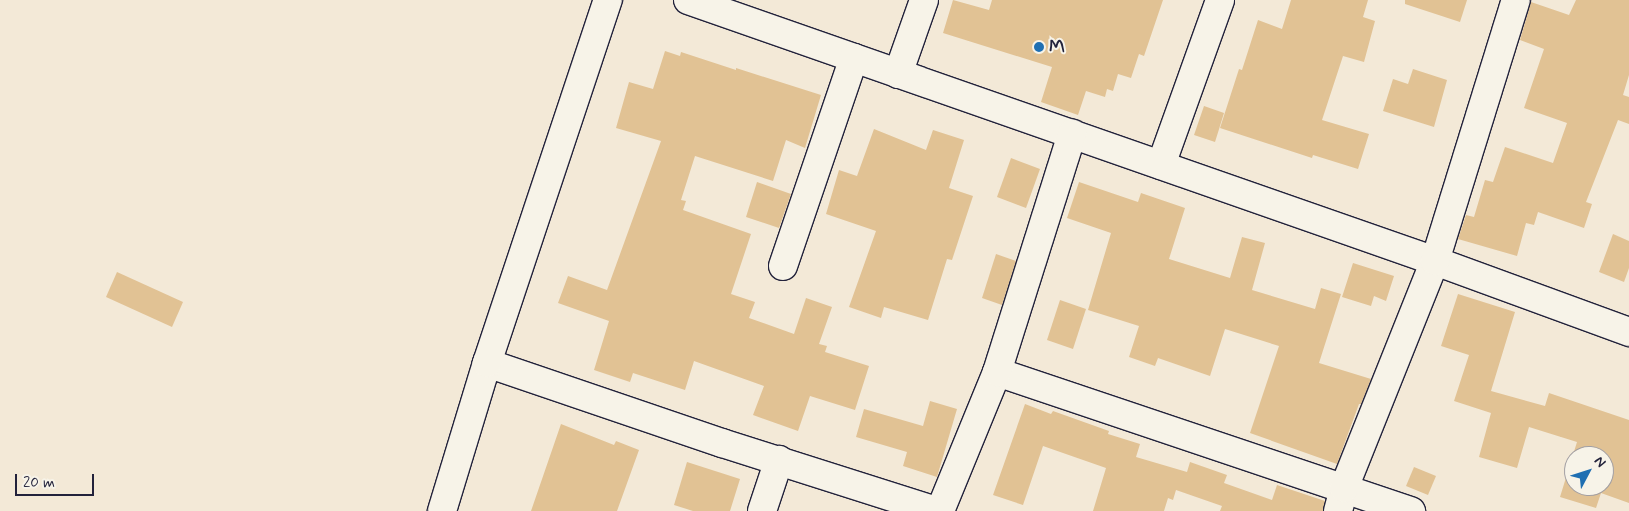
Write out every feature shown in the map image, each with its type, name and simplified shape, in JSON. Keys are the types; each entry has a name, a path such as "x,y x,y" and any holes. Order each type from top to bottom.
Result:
{"street":[{"path":"442,511 487,363 608,0"},
{"path":"688,0 1436,261 1629,332"},
{"path":"898,74 924,0"},
{"path":"1161,165 1220,0"},
{"path":"1341,500 1436,261 1516,0"},
{"path":"783,266 854,58"},
{"path":"487,363 938,511 997,372 1072,134"},
{"path":"997,372 1341,500 1411,511"},
{"path":"762,511 779,460"}],"building":[{"path":"953,0 989,10 992,0 1163,0 1144,56 1139,54 1131,78 1118,74 1113,91 1107,89 1105,97 1086,91 1078,115 1041,102 1052,67 943,33"},
{"path":"1291,0 1368,0 1363,17 1375,21 1364,62 1343,56 1322,120 1369,134 1358,169 1313,155 1312,158 1220,128 1239,69 1242,70 1258,20 1282,29"},
{"path":"1405,0 1467,0 1460,22 1405,4"},
{"path":"1576,0 1629,0 1629,75 1623,95 1629,97 1629,124 1618,120 1586,202 1592,204 1584,228 1538,212 1534,225 1526,223 1517,256 1458,239 1466,215 1474,217 1485,180 1493,182 1505,147 1553,163 1567,123 1524,108 1544,49 1520,40 1531,2 1569,15"},
{"path":"665,51 680,56 681,52 821,95 805,148 786,140 773,181 695,156 681,200 686,201 683,210 751,234 731,294 755,302 749,318 794,334 806,298 832,307 819,344 827,346 825,352 869,366 855,410 810,396 798,431 753,415 764,386 694,361 685,390 633,373 630,382 594,370 609,321 558,303 568,276 607,290 661,141 616,128 629,82 653,89"},
{"path":"1413,69 1447,80 1434,127 1383,111 1393,79 1408,84"},
{"path":"1204,106 1224,113 1215,142 1194,135"},
{"path":"874,129 926,150 933,130 964,140 949,188 973,196 952,260 947,259 928,320 884,307 881,318 849,307 876,231 826,214 839,170 857,176"},
{"path":"1011,158 1040,169 1026,208 997,197"},
{"path":"757,182 791,194 779,228 746,217"},
{"path":"1079,182 1138,202 1141,193 1185,208 1169,259 1230,278 1242,237 1265,243 1252,290 1315,309 1321,288 1341,294 1319,363 1371,379 1361,404 1359,404 1337,464 1250,433 1279,346 1225,329 1210,376 1158,358 1155,366 1129,357 1139,326 1088,310 1111,233 1067,218"},
{"path":"1613,234 1629,241 1629,268 1624,282 1599,272"},
{"path":"996,254 1016,261 1002,305 982,298"},
{"path":"1353,263 1394,276 1386,301 1374,296 1371,306 1342,297"},
{"path":"117,272 183,302 172,327 106,297"},
{"path":"1458,294 1515,312 1491,391 1545,406 1549,393 1629,420 1629,503 1609,496 1614,496 1614,446 1576,446 1577,442 1529,427 1517,468 1479,457 1491,413 1454,401 1469,355 1441,346"},
{"path":"1060,300 1086,309 1073,349 1047,340"},
{"path":"930,401 957,409 937,477 903,466 907,452 856,437 864,409 923,426"},
{"path":"1025,404 1051,414 1053,411 1109,431 1108,434 1140,444 1136,457 1187,472 1190,462 1227,475 1224,483 1272,500 1277,485 1325,501 1323,511 1220,511 1222,506 1176,490 1173,500 1168,498 1164,511 1093,511 1106,468 1043,446 1023,505 993,495"},
{"path":"561,424 614,445 616,441 639,450 617,511 531,511"},
{"path":"687,462 740,479 730,511 693,511 674,505"},
{"path":"1414,467 1436,476 1428,495 1406,486"},
{"path":"1564,484 1564,496 1600,496 1596,508 1560,497"}],"place":[{"name":"M","path":"1039,47"}]}
